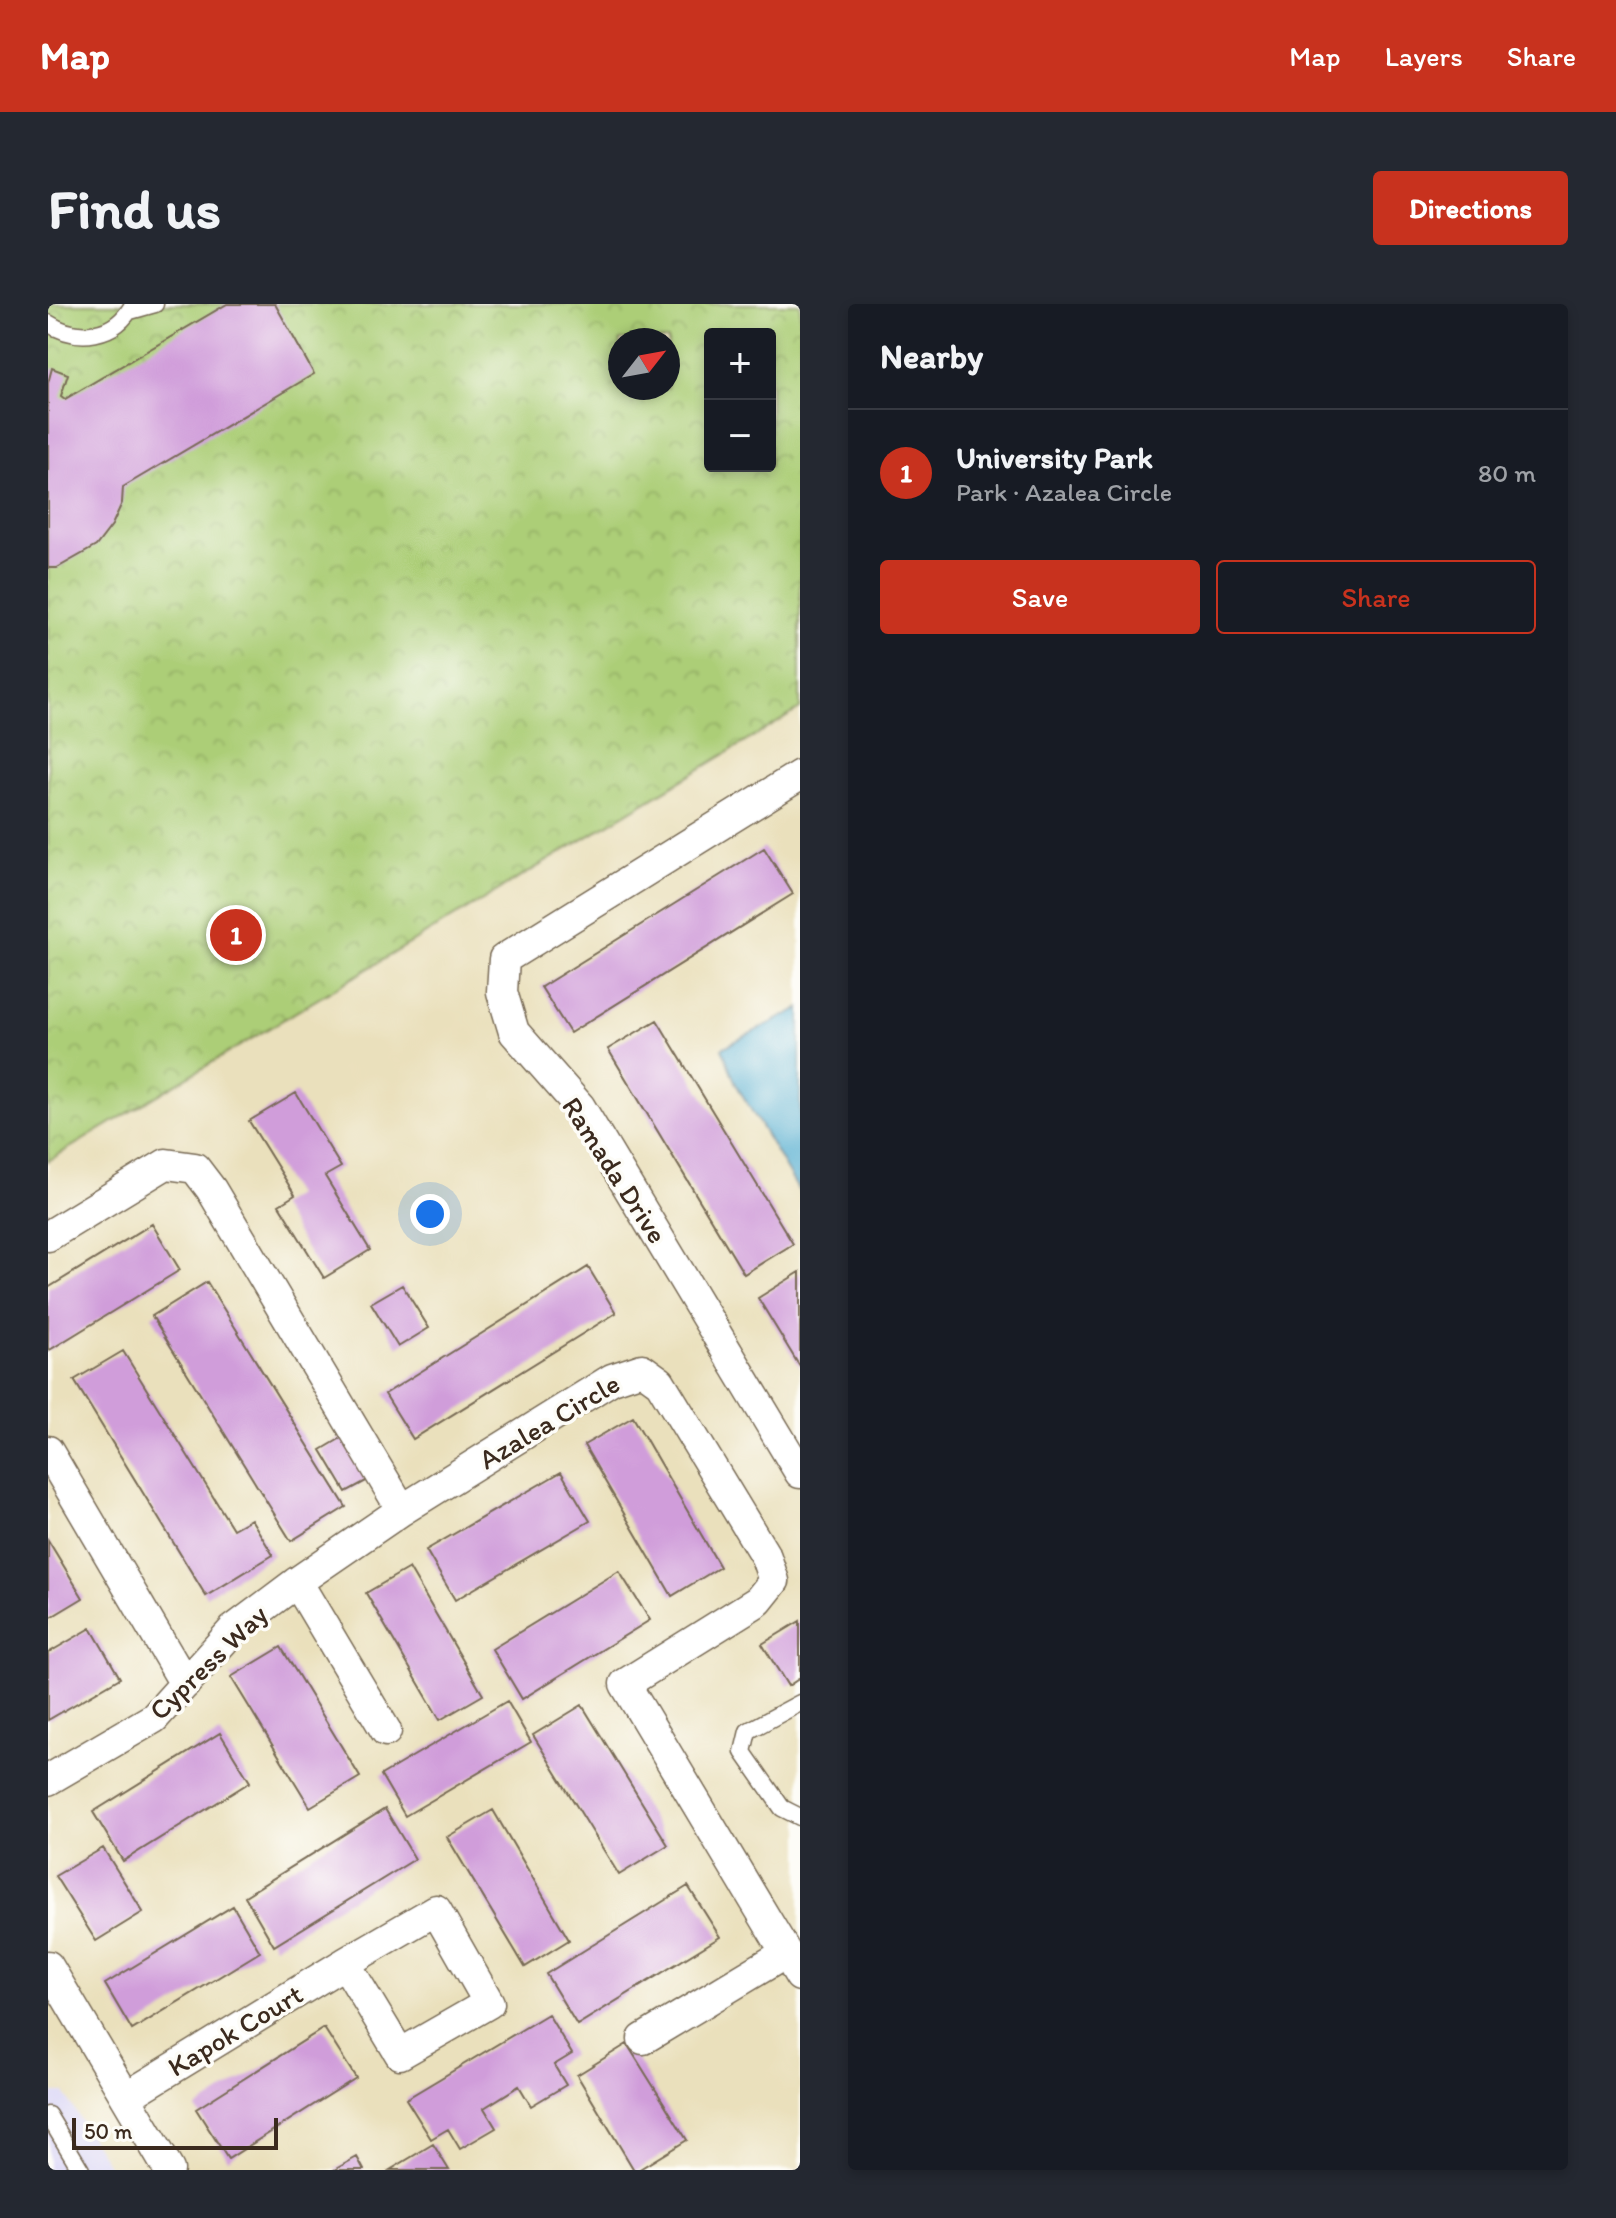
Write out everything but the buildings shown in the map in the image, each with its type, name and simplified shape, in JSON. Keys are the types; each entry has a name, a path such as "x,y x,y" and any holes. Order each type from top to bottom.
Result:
{"street":[{"name":"Ramada Drive","path":"800,775 504,959 502,992 514,1032 580,1107 800,1473"},
{"path":"48,1236 166,1164 195,1168 211,1189 402,1510"},
{"name":"Azalea Circle","path":"402,1510 612,1379 642,1369 660,1382 766,1557 774,1581 758,1601 625,1684 793,1964"},
{"path":"48,1451 185,1684"},
{"name":"Cypress Way","path":"48,1780 154,1718 233,1630 402,1510"},
{"path":"297,1582 386,1731"},
{"name":"Kapok Court","path":"126,2097 345,1963 436,1910 489,2003 400,2054 345,1963"},
{"path":"643,2039 793,1964"},
{"path":"48,1966 169,2170"}],"lane":[{"path":"48,323 78,335 98,333 116,325 132,307 155,304"},
{"path":"800,1703 748,1731 743,1752 782,1808 800,1817"},
{"path":"48,2115 81,2170"}],"shaded area":[{"path":"48,2093 64,2093 111,2170 48,2170"}],"green space":[{"path":"48,304 800,304 800,709 48,1161"}],"water":[{"path":"800,1008 800,1193 736,1084 722,1048"}],"place":[{"name":"University Park","path":"236,935"}]}
